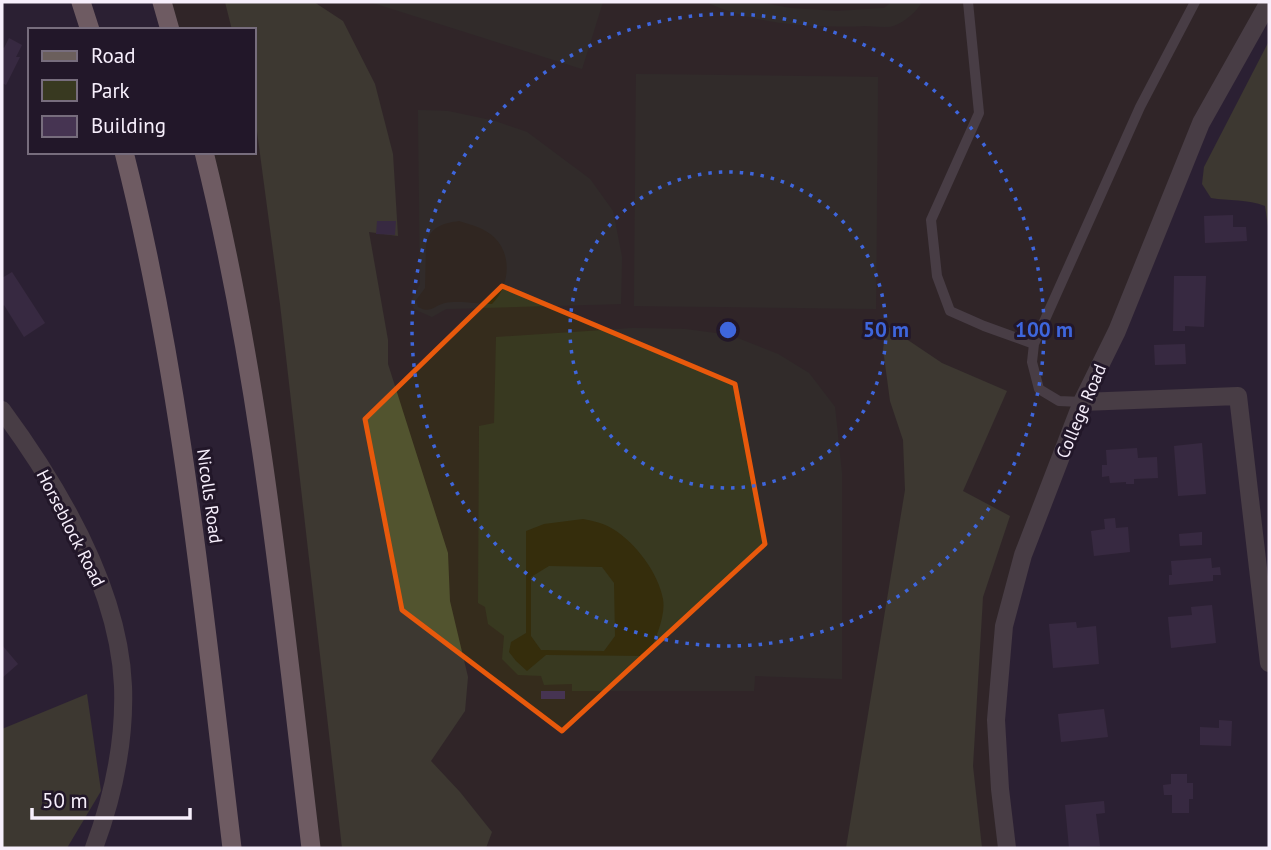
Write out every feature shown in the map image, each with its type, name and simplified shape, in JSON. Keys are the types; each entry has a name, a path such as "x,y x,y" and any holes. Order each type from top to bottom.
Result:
{"highway":[{"path":"81,2 89,28"},
{"path":"162,2 169,28"},
{"name":"Nicolls Road","path":"124,154 152,269 176,407 232,848"},
{"path":"204,154 226,245 253,390 311,848"}],"street":[{"name":"College Road","path":"1007,848 996,720 1004,626 1023,555 1082,402 1117,331 1201,123 1269,2"},
{"path":"1082,402 1238,396 1269,663"},
{"name":"Horseblock Road","path":"2,410 35,458 80,538 106,599 120,655 123,686 117,769 104,822 94,848"}],"lane":[{"path":"968,2 979,113 931,220 937,276 950,311 984,327 1034,344"},
{"path":"1082,402 1059,401 1039,388 1032,362 1034,344 1140,107 1195,2"}],"highlighted area":[{"path":"502,286 735,384 765,544 562,731 402,610 365,419"}],"shaded area":[{"path":"162,2 1269,2 1201,123 1023,555 996,720 1007,848 311,848 264,465 204,154 256,154 256,28 169,28"}],"green space":[{"path":"225,2 314,2 343,21 375,84 393,154 398,236 369,232 388,340 388,364 448,553 450,601 468,677 465,711 431,761 492,832 486,848 342,848 280,304 256,124 256,28 232,28"},
{"path":"370,2 603,2 582,69"},
{"path":"706,2 758,2 790,8 837,11 884,8 892,2 922,2 902,22 883,27 784,23 744,16"},
{"path":"1269,41 1269,233 1265,206 1211,198 1202,184 1204,167"},
{"path":"636,74 878,77 876,309 634,306"},
{"path":"418,110 448,111 495,121 527,132 590,179 613,211 622,257 621,304 446,309 432,317 414,309 411,301 420,284"},
{"path":"887,326 942,363 1007,391 963,491 1010,516 983,597 973,766 982,848 846,848 905,490 903,440 890,401 883,349"},
{"path":"633,328 685,329 730,335 778,354 809,373 835,407 842,474 842,679 755,676 754,691 572,691 572,684 544,685 541,676 518,675 502,659 504,636 488,624 485,607 478,603 479,426 494,423 496,337"},
{"path":"87,694 101,791 67,848 2,848 2,729"}],"sand":[{"path":"459,221 487,232 501,245 507,272 502,289 492,304 456,302 445,303 429,310 422,309 418,307 416,300 425,288 426,242 439,226"},
{"path":"583,519 602,524 622,535 645,560 656,579 664,606 648,656 546,655 527,671 516,661 509,652 511,642 526,633 526,531 544,524","holes":["549,566 602,567 614,583 615,636 604,651 541,650 531,636 531,577"]}],"building":[{"path":"9,38 22,45 16,57 20,57 6,85 2,83 2,47 4,48"},
{"path":"1233,215 1233,227 1246,227 1247,241 1205,243 1204,216"},
{"path":"377,221 396,221 395,235 376,234"},
{"path":"12,272 45,323 24,337 4,305 2,307 2,278"},
{"path":"1174,276 1206,276 1204,327 1185,326 1185,331 1173,331"},
{"path":"1185,344 1186,364 1155,365 1154,345"},
{"path":"1202,443 1206,494 1178,496 1174,446"},
{"path":"1137,448 1138,458 1157,457 1158,478 1134,479 1134,484 1126,484 1110,483 1109,476 1102,477 1102,465 1107,465 1106,450"},
{"path":"1115,518 1116,528 1128,527 1130,552 1094,556 1091,531 1105,529 1104,519"},
{"path":"1202,532 1202,545 1180,546 1179,534"},
{"path":"1211,558 1212,568 1220,567 1221,575 1213,575 1213,581 1169,585 1169,575 1172,575 1171,561"},
{"path":"1212,605 1216,643 1171,648 1168,617 1192,615 1191,607"},
{"path":"1076,622 1077,628 1096,626 1099,664 1053,668 1049,624"},
{"path":"2,645 18,664 2,678"},
{"path":"541,691 565,691 565,699 541,699"},
{"path":"1104,709 1108,737 1061,742 1058,714"},
{"path":"1219,720 1232,721 1231,746 1200,745 1200,727 1219,728"},
{"path":"1171,774 1187,774 1187,783 1193,783 1193,799 1189,799 1189,813 1172,813 1172,795 1164,795 1163,785 1171,784"},
{"path":"1104,801 1105,813 1096,814 1100,846 1069,848 1065,805"}]}
